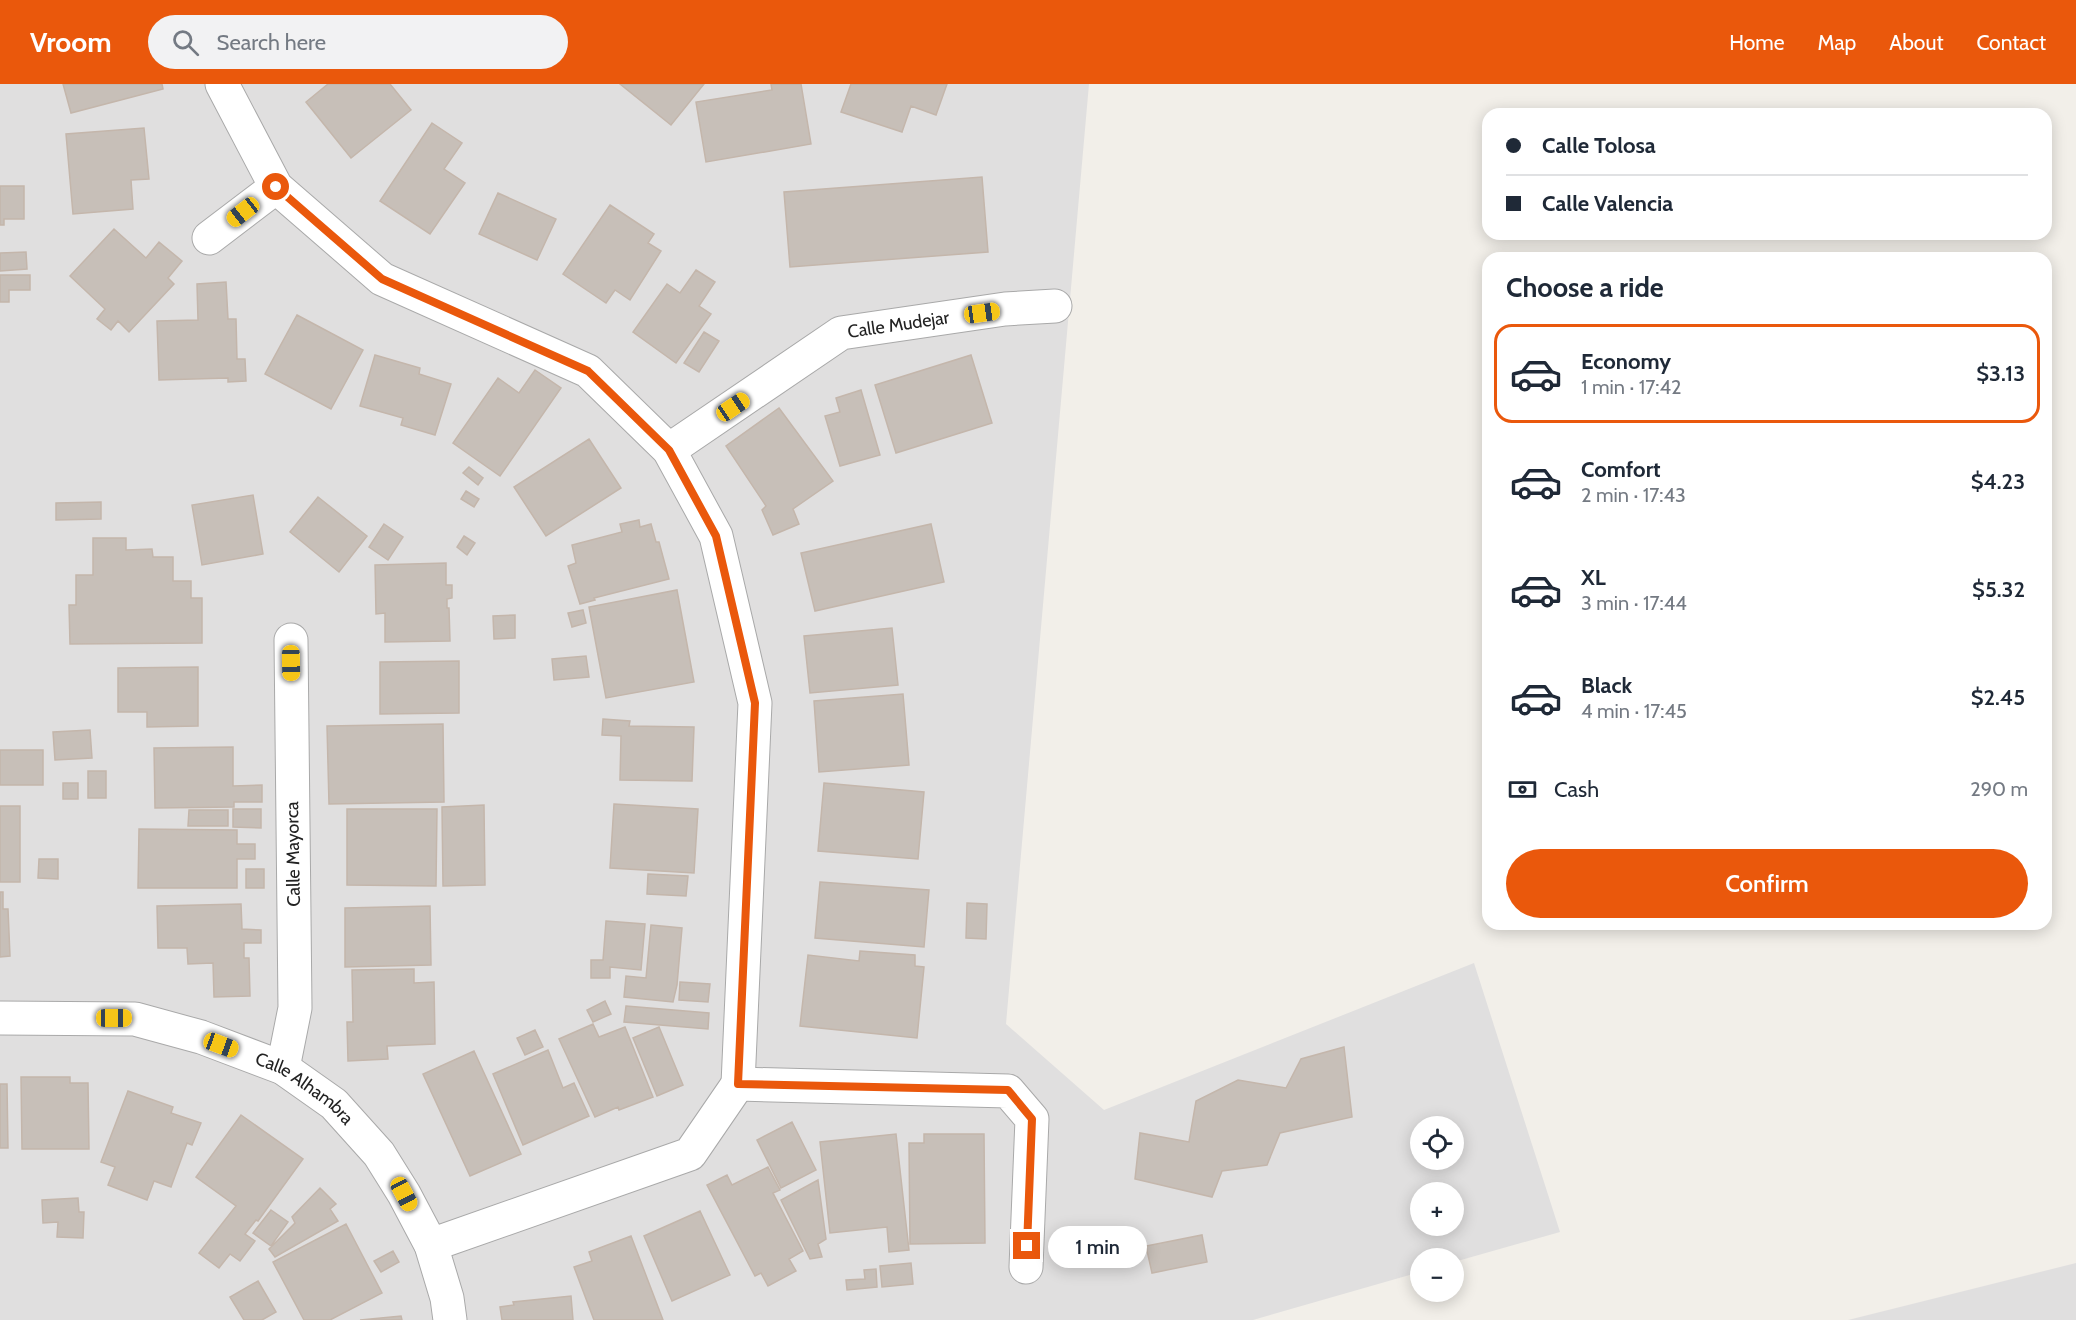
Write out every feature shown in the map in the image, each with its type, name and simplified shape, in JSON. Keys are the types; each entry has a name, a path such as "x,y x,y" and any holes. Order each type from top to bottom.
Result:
{"street":[{"path":"222,84 276,187 382,279 588,371 669,450 716,536 755,703 738,1084 690,1154 431,1245"},
{"path":"209,238 276,187"},
{"name":"Calle Mudejar","path":"669,450 841,333 1005,309 1055,306"},
{"name":"Calle Mayorca","path":"283,1068 295,1008 291,640"},
{"name":"Calle Alhambra","path":"0,1018 135,1018 201,1037 283,1068 334,1104 379,1154 404,1194 431,1245 447,1298 450,1320"},
{"path":"738,1084 1008,1090 1032,1119 1026,1267"}],"shaded area":[{"path":"0,84 1089,84 1006,1024 1104,1110 1474,963 1560,1232 1464,1259 1464,1248 1410,1248 1410,1275 1253,1320 0,1320"},
{"path":"2076,1263 2076,1320 1848,1320"}],"building":[{"path":"63,84 162,84 163,89 71,113"},
{"path":"328,84 390,84 411,110 351,158 306,102"},
{"path":"620,84 704,84 671,125"},
{"path":"771,84 801,84 811,144 706,162 696,102 772,90"},
{"path":"851,84 947,84 936,115 911,106 902,132 841,112"},
{"path":"432,123 462,143 444,169 465,183 430,234 380,201"},
{"path":"144,128 149,179 131,180 133,209 73,214 66,134"},
{"path":"982,177 988,252 790,267 784,192"},
{"path":"0,186 24,186 24,219 4,219 4,225 0,225"},
{"path":"498,193 556,219 537,260 479,234"},
{"path":"610,205 654,234 648,243 661,251 630,300 615,290 606,303 563,274"},
{"path":"114,229 146,258 159,242 182,261 168,278 174,284 129,332 118,321 111,330 97,319 105,309 70,276"},
{"path":"26,252 27,269 0,271 0,253"},
{"path":"696,270 715,282 699,306 711,314 676,363 633,332 667,284 680,293"},
{"path":"0,275 30,275 30,290 9,290 9,302 0,302"},
{"path":"226,282 228,319 236,319 237,359 245,359 246,381 228,382 228,378 159,380 157,321 198,320 197,284"},
{"path":"297,315 363,350 331,409 265,374"},
{"path":"704,332 719,341 699,372 684,363"},
{"path":"375,355 420,368 419,374 451,384 435,435 401,425 403,418 360,406"},
{"path":"971,355 992,423 896,453 875,385"},
{"path":"535,370 561,388 500,476 453,443 498,378 519,393"},
{"path":"861,390 880,455 840,466 825,416 840,412 836,398"},
{"path":"779,408 833,481 793,509 799,524 773,535 762,510 766,506 726,446"},
{"path":"589,439 621,488 546,536 514,487"},
{"path":"469,467 483,478 478,485 463,473"},
{"path":"466,491 479,499 474,507 461,499"},
{"path":"253,495 263,554 202,565 192,505"},
{"path":"318,497 367,536 339,572 290,532"},
{"path":"101,502 101,519 56,520 56,503"},
{"path":"639,520 640,527 651,524 656,542 659,542 669,579 594,598 595,600 580,604 568,566 576,563 572,545 622,532 620,524"},
{"path":"384,524 403,537 388,560 369,547"},
{"path":"931,524 944,582 815,611 801,553"},
{"path":"464,536 475,543 467,555 457,547"},
{"path":"93,538 126,538 126,550 152,549 153,557 173,557 173,581 191,581 191,598 202,598 202,643 70,644 69,605 76,605 76,575 93,575"},
{"path":"446,563 446,585 452,585 452,598 447,599 450,641 385,642 385,613 376,614 375,565"},
{"path":"677,590 694,682 606,698 589,607"},
{"path":"583,610 586,623 572,627 568,613"},
{"path":"515,615 515,638 494,639 493,616"},
{"path":"892,628 898,685 810,693 804,636"},
{"path":"586,656 589,677 554,680 552,659"},
{"path":"459,661 459,713 380,714 380,662"},
{"path":"198,667 198,726 147,727 147,712 118,712 118,668"},
{"path":"903,694 909,765 819,772 814,701"},
{"path":"603,719 630,721 629,726 694,727 692,781 620,780 621,736 602,735"},
{"path":"443,724 444,802 329,804 327,726"},
{"path":"90,730 92,758 55,760 53,732"},
{"path":"233,747 233,786 262,785 262,802 234,802 234,807 155,808 154,748"},
{"path":"0,750 43,750 43,785 0,785"},
{"path":"88,771 106,771 106,798 88,798"},
{"path":"63,783 78,783 78,799 63,799"},
{"path":"824,783 924,792 918,859 818,851"},
{"path":"614,804 698,809 694,873 610,868"},
{"path":"484,805 485,885 443,886 442,807"},
{"path":"0,806 20,806 20,882 0,882"},
{"path":"233,809 261,809 261,828 233,827"},
{"path":"347,809 437,809 436,886 347,885"},
{"path":"189,810 228,810 228,826 188,826"},
{"path":"139,829 237,830 237,844 255,844 255,859 237,859 237,888 138,888"},
{"path":"39,859 58,859 58,879 38,878"},
{"path":"246,869 264,869 264,888 246,888"},
{"path":"648,874 688,876 686,896 647,894"},
{"path":"820,882 929,890 924,947 815,938"},
{"path":"0,892 3,892 3,909 8,909 10,956 0,957"},
{"path":"967,903 987,904 986,939 966,938"},
{"path":"241,904 242,929 261,930 261,943 244,943 244,958 249,958 250,996 214,997 213,963 188,964 187,948 158,948 157,906"},
{"path":"430,906 431,965 345,967 345,908"},
{"path":"606,921 645,924 641,970 610,967 610,978 591,978 591,960 603,960"},
{"path":"651,925 682,928 677,985 673,1002 624,997 626,976 646,978"},
{"path":"860,951 915,955 915,966 924,967 917,1038 800,1026 808,955 859,961"},
{"path":"414,969 414,983 434,982 435,1044 387,1046 388,1059 348,1061 347,1022 353,1022 352,970"},
{"path":"680,982 710,984 708,1002 679,1000"},
{"path":"605,1001 611,1014 593,1022 587,1010"},
{"path":"626,1006 709,1013 708,1029 624,1022"},
{"path":"593,1024 599,1037 625,1027 653,1097 619,1110 618,1107 595,1117 559,1039"},
{"path":"659,1027 683,1085 657,1096 633,1038"},
{"path":"535,1030 543,1047 525,1055 517,1038"},
{"path":"1344,1047 1352,1117 1280,1133 1267,1165 1222,1171 1212,1197 1135,1179 1140,1133 1189,1142 1196,1101 1238,1080 1286,1088 1301,1059"},
{"path":"548,1050 563,1088 574,1083 589,1116 523,1145 493,1074"},
{"path":"474,1051 521,1154 470,1176 423,1074"},
{"path":"21,1077 70,1077 70,1083 88,1083 89,1149 22,1149"},
{"path":"0,1084 7,1084 8,1148 0,1148"},
{"path":"128,1091 173,1107 171,1113 201,1123 192,1145 187,1143 171,1187 154,1181 147,1200 108,1185 115,1167 101,1162"},
{"path":"241,1115 303,1159 258,1221 256,1220 245,1234 255,1241 240,1261 230,1254 219,1268 199,1253 236,1206 196,1177"},
{"path":"792,1122 816,1170 781,1188 757,1140"},
{"path":"896,1134 909,1250 889,1252 887,1227 830,1233 820,1142"},
{"path":"924,1134 984,1134 985,1243 910,1244 909,1143 924,1143"},
{"path":"768,1167 780,1190 773,1193 803,1251 789,1259 796,1271 768,1286 761,1273 755,1276 707,1185 727,1175 732,1185"},
{"path":"818,1180 826,1239 818,1244 822,1257 810,1259 781,1200"},
{"path":"320,1188 336,1204 330,1209 338,1221 275,1257 269,1249 295,1223 292,1217"},
{"path":"78,1198 79,1212 84,1212 83,1238 57,1237 58,1222 43,1223 42,1200"},
{"path":"271,1210 288,1222 271,1246 253,1233"},
{"path":"700,1211 730,1275 672,1301 644,1236"},
{"path":"346,1224 382,1293 330,1320 304,1320 273,1262"},
{"path":"1202,1235 1207,1262 1152,1273 1146,1246"},
{"path":"631,1236 663,1320 594,1320 574,1267 592,1261 589,1252"},
{"path":"393,1251 399,1262 381,1272 374,1261"},
{"path":"911,1263 913,1284 882,1287 880,1266"},
{"path":"876,1269 877,1287 847,1290 846,1280 865,1279 864,1270"},
{"path":"258,1281 276,1312 262,1320 244,1320 230,1297"},
{"path":"571,1296 573,1320 502,1320 500,1307 514,1305 513,1302"},
{"path":"401,1316 402,1320 360,1320"}],"route":[{"path":"276,187 382,279 588,371 669,450 716,536 755,703 738,1084 1008,1090 1032,1119 1027,1246"}]}
